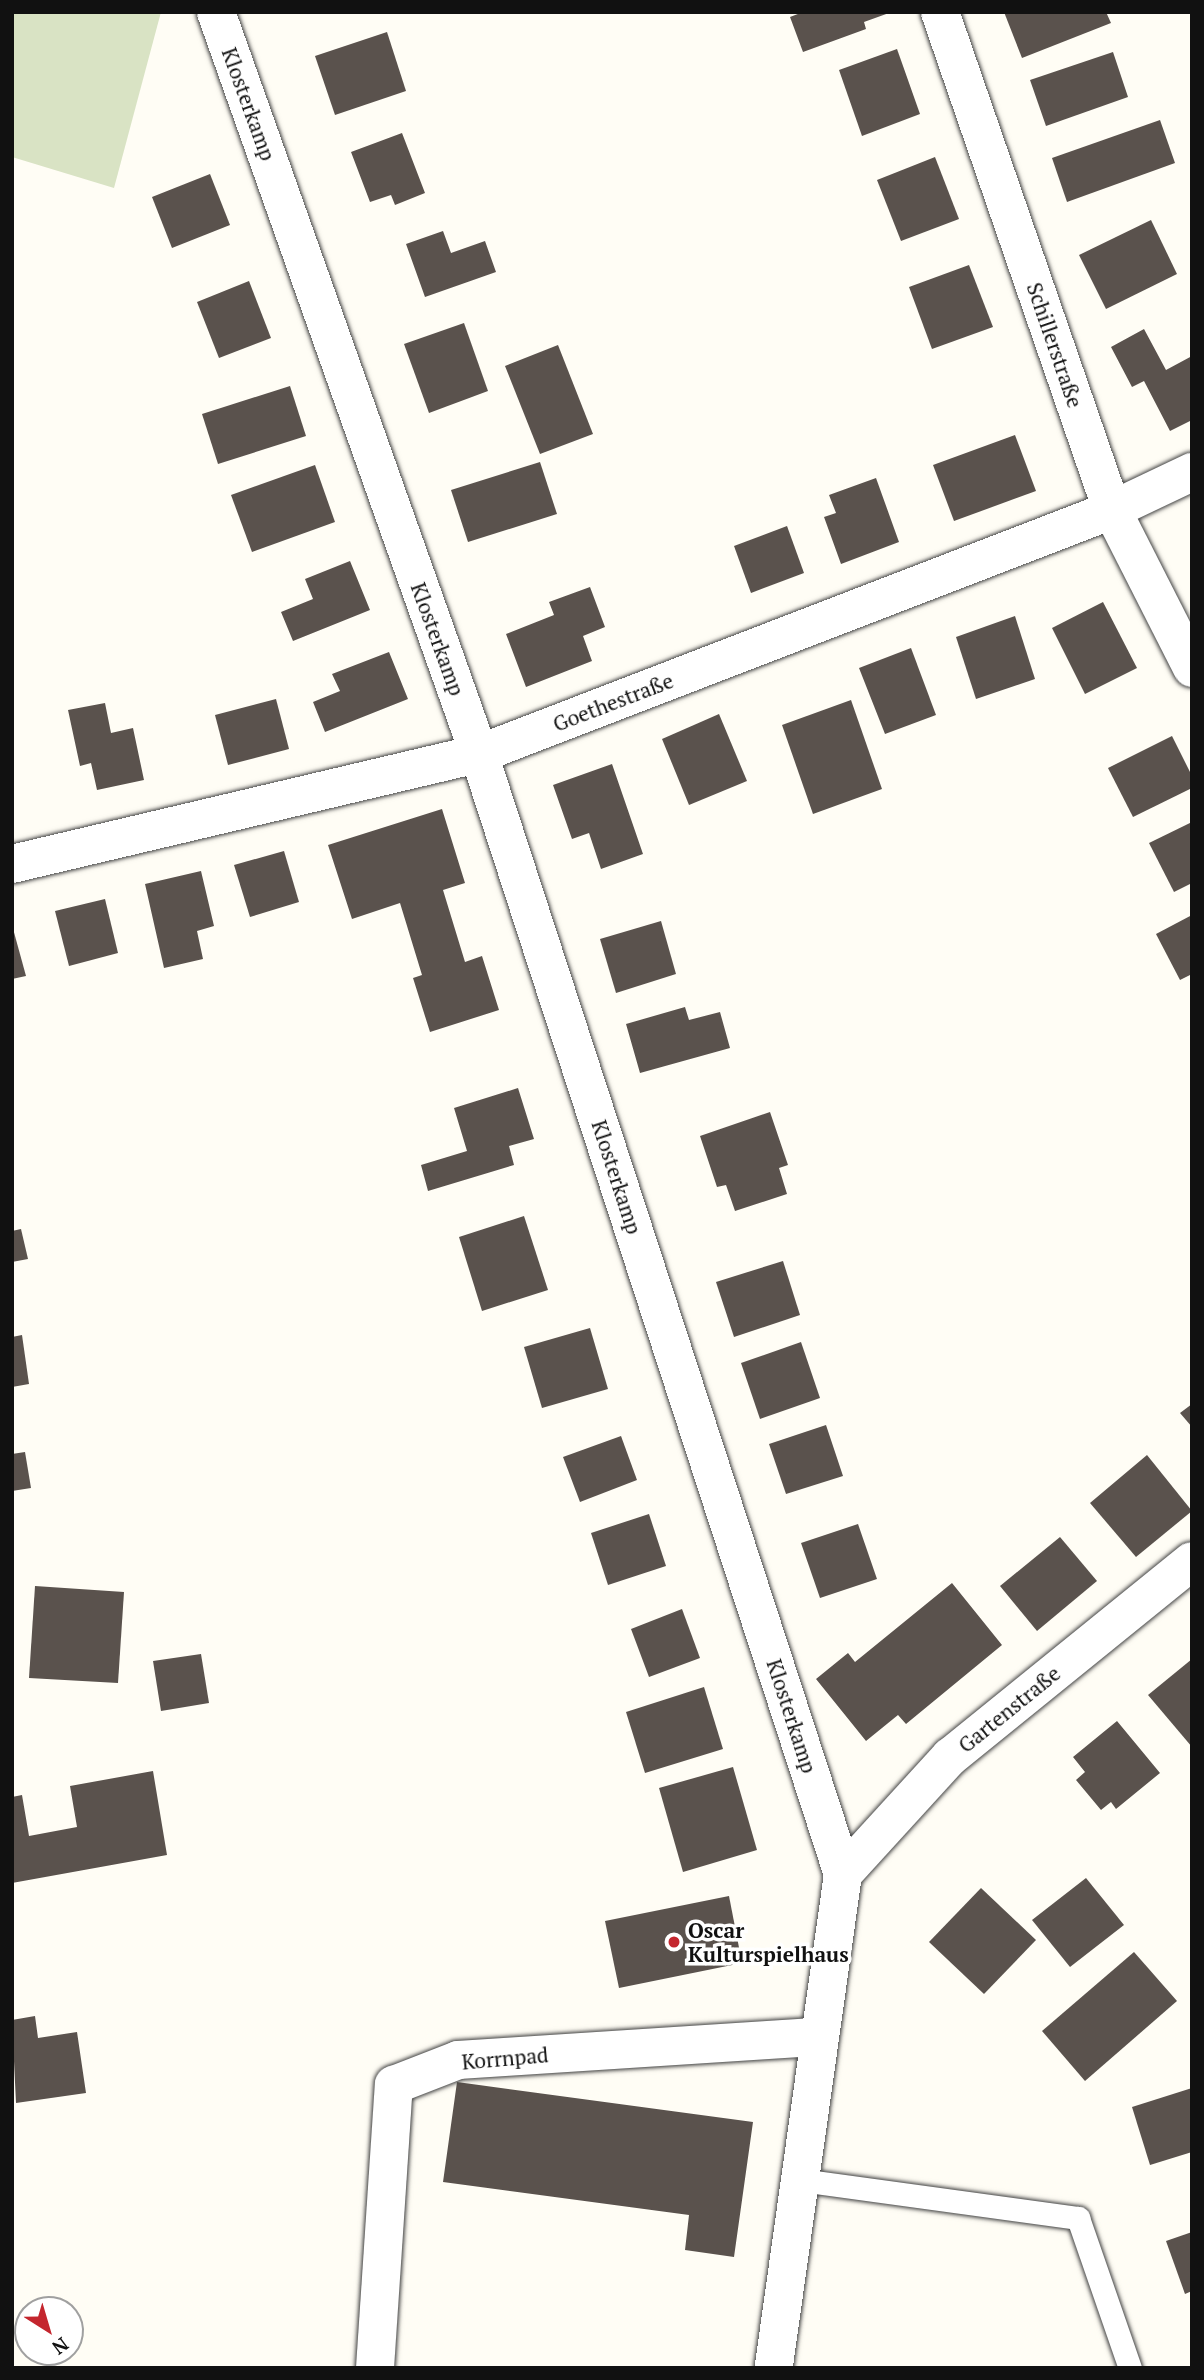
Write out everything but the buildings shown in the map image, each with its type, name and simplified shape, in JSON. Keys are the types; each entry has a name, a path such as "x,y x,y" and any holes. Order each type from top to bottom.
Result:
{"street":[{"name":"Klosterkamp","path":"216,12 479,754 843,1874 818,2037 774,2368"},
{"name":"Schillerstraße","path":"940,12 1112,510 1192,668"},
{"name":"Goethestraße","path":"12,864 479,754 1112,510 1192,472"},
{"name":"Gartenstraße","path":"843,1874 950,1757 1192,1561"},
{"name":"Korrnpad","path":"375,2368 394,2085 458,2060 818,2037"}],"lane":[{"path":"800,2179 1078,2218 1130,2368"}],"green space":[{"path":"12,12 161,12 114,188 12,157"}],"place":[{"name":"Oscar Kulturspielhaus","path":"674,1942"}]}
